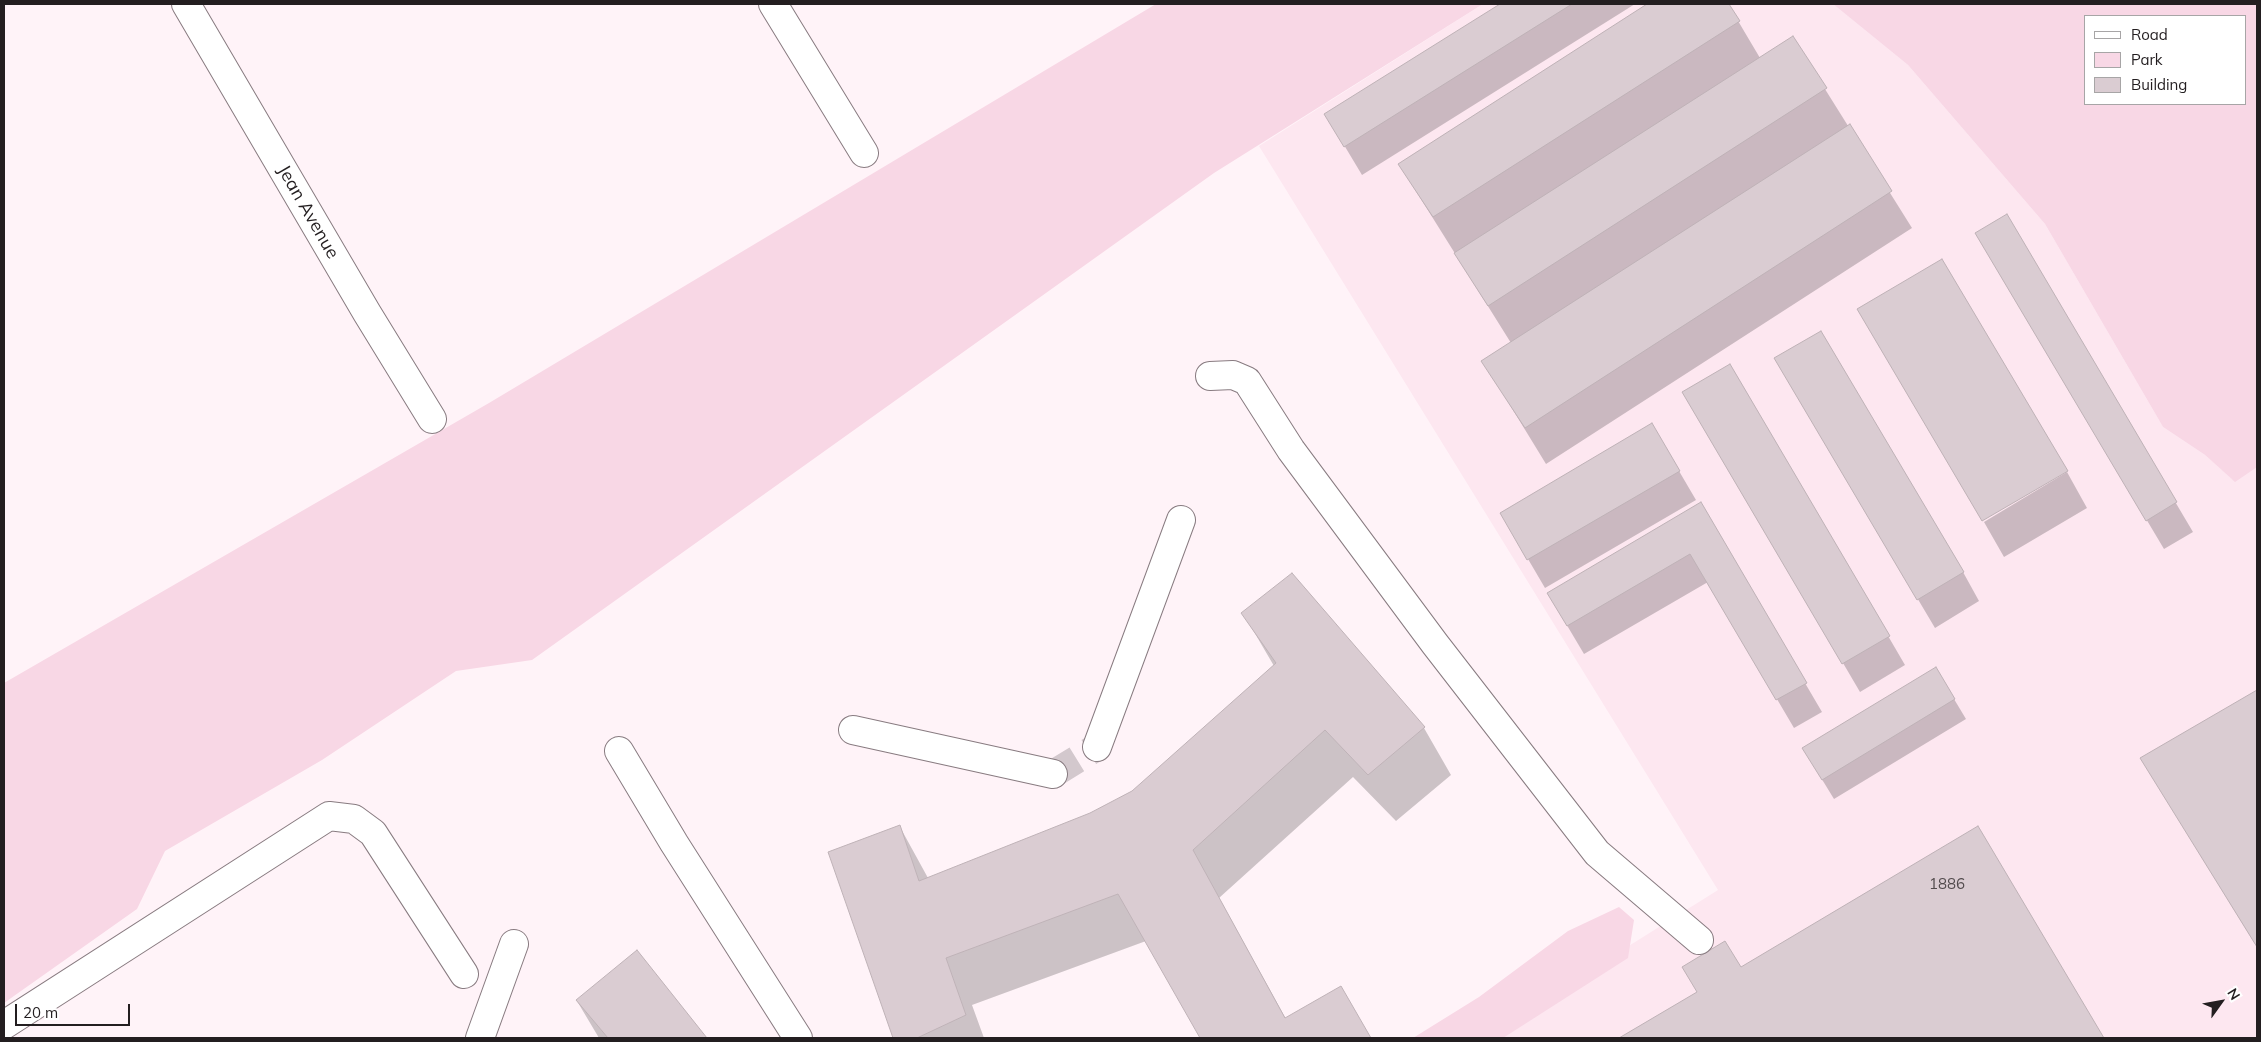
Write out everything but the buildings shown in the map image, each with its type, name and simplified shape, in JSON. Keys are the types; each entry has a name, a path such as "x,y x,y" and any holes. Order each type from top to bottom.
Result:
{"street":[{"name":"Jean Avenue","path":"186,4 362,304 432,419"},
{"path":"773,4 864,153"},
{"path":"1210,376 1233,375 1247,381 1291,450 1436,644 1597,853 1699,940"},
{"path":"1097,747 1181,520"},
{"path":"853,730 1053,774"},
{"path":"618,751 798,1038"},
{"path":"4,1025 329,816 354,818 373,833 464,974"},
{"path":"480,1038 514,944"}],"shaded area":[{"path":"1483,4 1833,4 1908,65 2045,224 2163,427 2205,455 2233,480 1926,4 2257,4 2257,1038 1482,1038 1718,890 1259,146"}],"green space":[{"path":"1156,4 1483,4 1214,173 532,660 456,671 322,760 165,851 137,909 4,1003 4,683 489,403"},
{"path":"1833,4 2257,4 2257,467 2235,482 2205,455 2163,427 2045,224 1908,65"},
{"path":"1619,907 1634,920 1628,958 1503,1038 1413,1038 1479,997 1568,931"}],"tunnel":[{"path":"1053,774 1097,747"}]}
